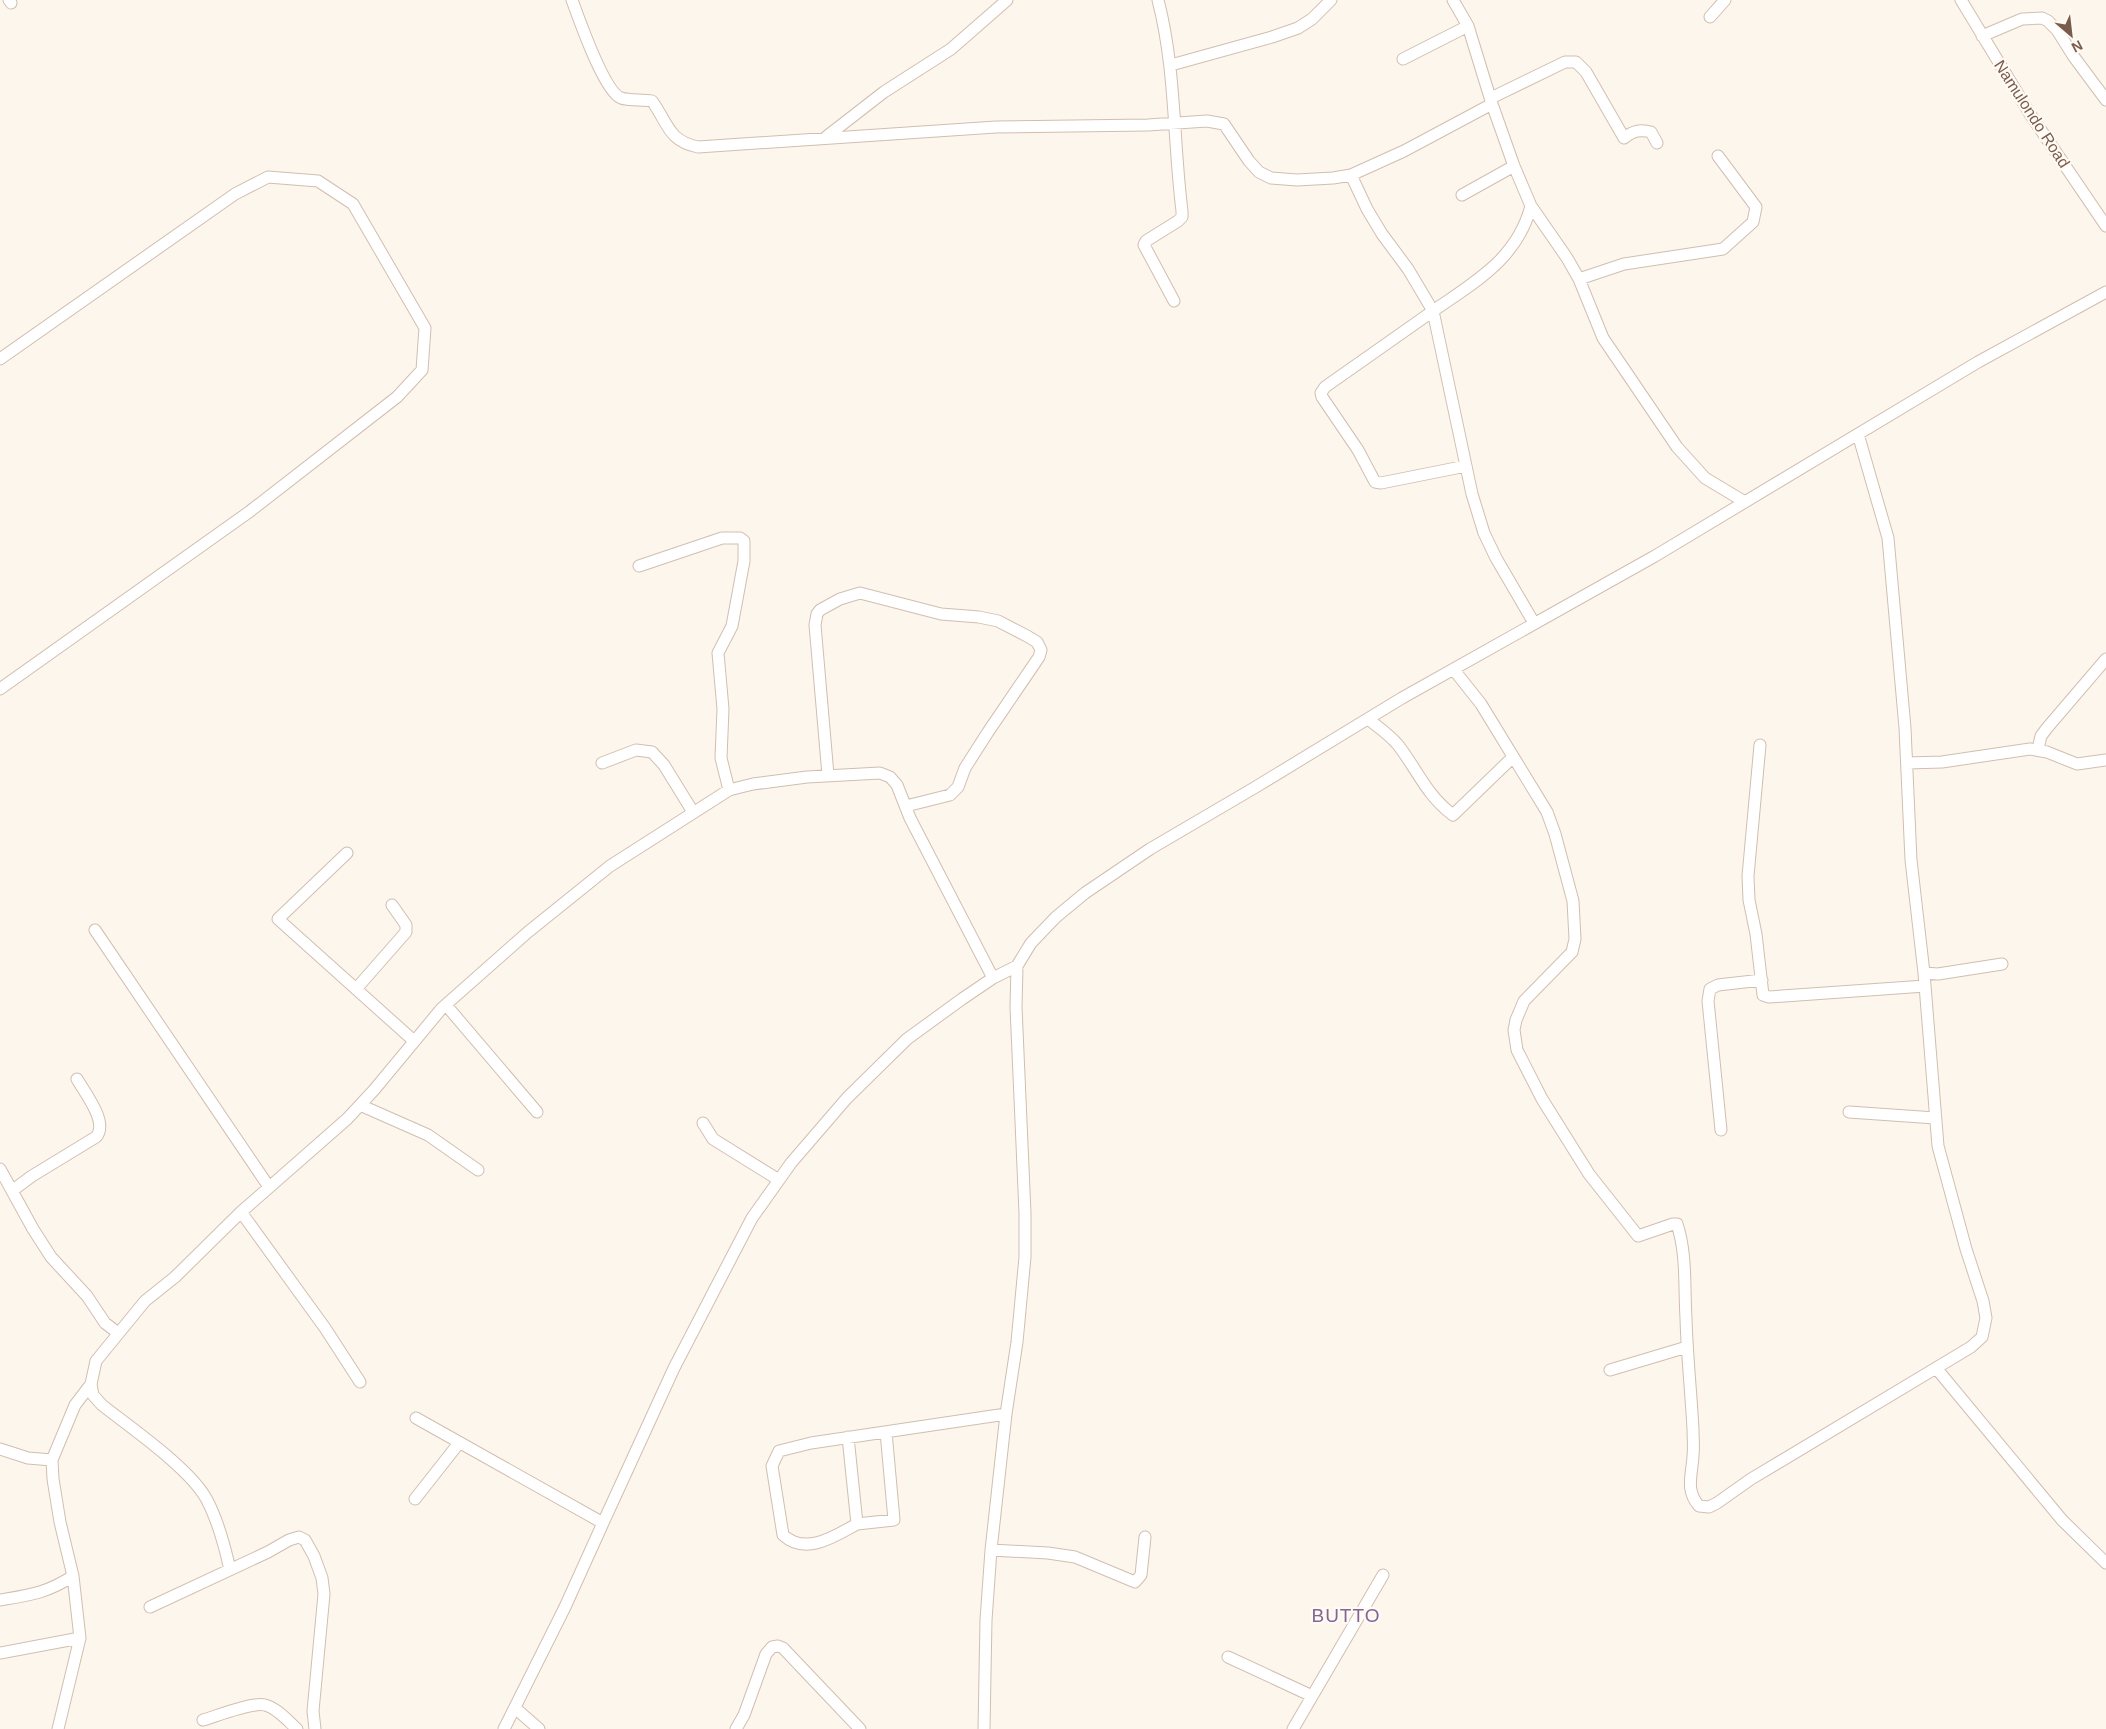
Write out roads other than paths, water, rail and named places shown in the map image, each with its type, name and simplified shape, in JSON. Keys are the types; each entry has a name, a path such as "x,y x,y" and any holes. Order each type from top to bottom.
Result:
{"street":[{"path":"572,0 603,76 612,90 620,98 652,101 665,125 677,140 698,147 996,127 1176,124 1207,121 1224,124 1249,161 1259,172 1271,178 1297,180 1352,175 1404,151 1565,62 1576,62 1586,72 1624,138 1631,133 1643,130 1650,132 1658,142"},
{"path":"826,137 884,92 951,49 1007,0"},
{"path":"1158,0 1170,65 1182,217 1146,241 1144,245 1174,301"},
{"path":"1170,65 1298,28 1312,19 1331,0"},
{"path":"1453,0 1468,26 1514,166 1531,206 1567,258 1579,279 1603,338 1677,447 1705,478 1745,502"},
{"path":"1710,17 1724,0"},
{"name":"Namulondo Road","path":"1961,0 2030,114 2106,226"},
{"path":"1982,36 2022,19 2042,18 2048,21 2057,30 2074,57 2106,100"},
{"path":"1403,59 1468,26"},
{"path":"1579,279 1624,264 1723,249 1745,231 1753,222 1756,207 1718,156"},
{"path":"1462,195 1514,166"},
{"path":"1352,175 1367,210 1408,269 1433,311 1472,494 1484,533 1496,558 1534,623"},
{"path":"0,359 235,194 268,177 318,181 353,204 425,328 422,370 397,397 249,512 0,689"},
{"path":"1466,466 1381,483 1375,482 1358,450 1322,397 1322,393 1325,387 1494,267 1512,248 1522,232 1531,206"},
{"path":"984,1729 986,1620 991,1550 1006,1414 1017,1342 1025,1258 1025,1213 1016,1007 1017,966 1031,943 1056,917 1085,893 1150,849 1368,719 1655,556 1978,362 2106,292"},
{"path":"1454,670 1481,704 1540,798 1555,834 1573,901 1575,939 1572,952 1524,1002 1514,1030 1517,1050 1542,1099 1589,1174 1638,1236 1667,1225 1677,1224 1684,1252 1687,1347 1694,1456 1690,1486 1694,1501 1703,1508 1717,1503 1751,1479 1978,1342 1984,1330 1986,1318 1983,1301 1941,1160 1935,1118 1924,974 1911,860 1906,763 1888,538 1858,434"},
{"path":"639,566 722,538 740,538 744,541 744,562 732,626 718,653 722,709 722,758 729,790"},
{"path":"828,775 816,625 817,614 820,610 840,599 860,593 941,614 980,617 998,621 1037,642 1041,650 1039,657 965,768 958,787 950,795 906,806"},
{"path":"2038,749 2041,736 2047,728 2106,659"},
{"path":"1368,719 1396,743 1423,784 1452,815 1513,757"},
{"path":"1760,745 1748,876 1749,900 1756,934 1762,993 1769,997 1925,986"},
{"path":"1906,763 1942,762 2016,750 2038,749 2077,764 2106,760"},
{"path":"602,763 636,750 652,752 664,765 693,812"},
{"path":"58,1729 80,1638 73,1576 60,1522 52,1460 75,1405 91,1384 96,1361 145,1301 175,1277 241,1212 360,1105 446,1004 528,932 610,866 729,790 753,784 828,775 880,773 890,777 897,785 993,978"},
{"path":"347,853 278,919 414,1041"},
{"path":"356,989 406,932 406,925 392,905"},
{"path":"95,930 269,1187"},
{"path":"1924,974 1938,974 2002,964"},
{"path":"504,1729 594,1546 692,1333 752,1218 791,1163 847,1098 907,1039 993,978 1017,966"},
{"path":"1721,1130 1708,1001 1710,989 1718,985 1762,980"},
{"path":"446,1004 537,1112"},
{"path":"13,1190 100,1133 101,1125 94,1108 77,1079"},
{"path":"360,1105 428,1135 478,1170"},
{"path":"1849,1112 1935,1118"},
{"path":"703,1123 713,1139 779,1180"},
{"path":"0,1169 51,1257 87,1296 105,1323 118,1333"},
{"path":"241,1212 325,1328 360,1382"},
{"path":"1610,1370 1687,1347"},
{"path":"1936,1368 2062,1520 2106,1563"},
{"path":"91,1384 94,1395 102,1405 190,1476 207,1499 216,1521 230,1570"},
{"path":"886,1432 894,1520 857,1524 827,1540 815,1544 800,1544 790,1541 784,1535 772,1466 779,1451 811,1442 1006,1414"},
{"path":"416,1418 603,1523"},
{"path":"848,1437 857,1524"},
{"path":"415,1499 459,1443"},
{"path":"0,1449 28,1458 52,1460"},
{"path":"991,1550 1048,1553 1075,1557 1135,1582 1141,1576 1145,1536"},
{"path":"150,1607 289,1540 299,1537 305,1540 314,1556 322,1578 324,1594 313,1711 315,1729"},
{"path":"1293,1729 1383,1575"},
{"path":"0,1600 54,1588 73,1576"},
{"path":"0,1652 80,1638"},
{"path":"736,1729 744,1715 766,1654 772,1648 778,1646 783,1648 860,1729"},
{"path":"1228,1657 1312,1696"},
{"path":"203,1720 251,1706 265,1705 278,1712 297,1729"},
{"path":"515,1708 539,1729"}],"district":[{"name":"BUTTO","path":"1346,1615"}]}
